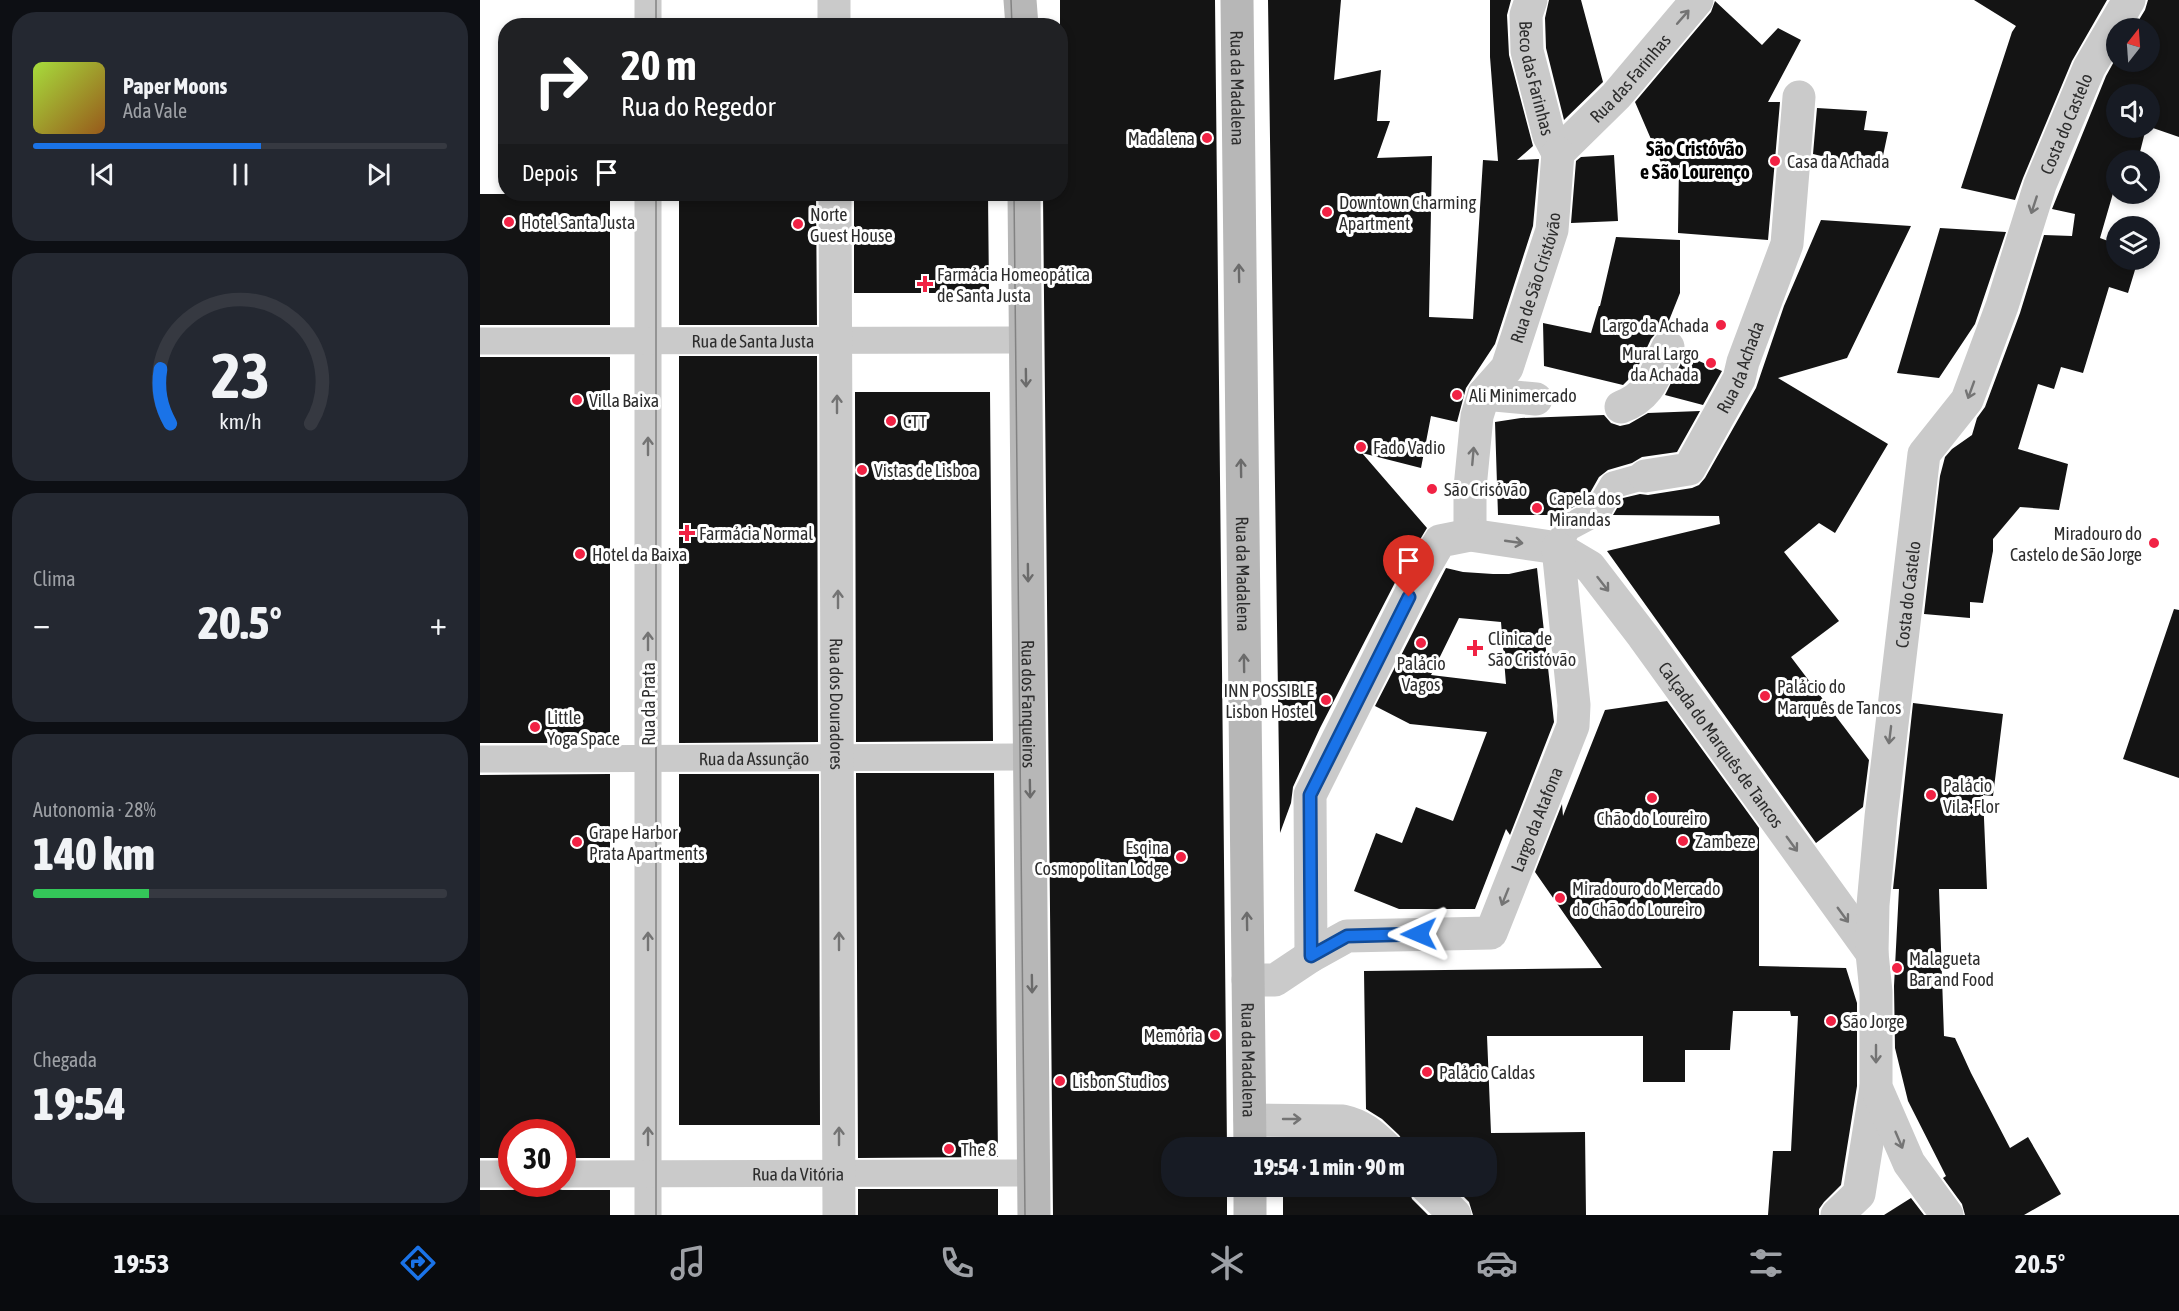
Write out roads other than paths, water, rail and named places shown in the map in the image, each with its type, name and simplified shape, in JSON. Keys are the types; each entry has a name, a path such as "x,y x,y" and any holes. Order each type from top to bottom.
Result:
{"main road":[{"path":"1020,0 1021,18"},
{"name":"Rua da Madalena","path":"1237,0 1250,1134"},
{"name":"Rua dos Fanqueiros","path":"1024,201 1034,1215"},
{"path":"1250,1197 1251,1215"}],"street":[{"path":"648,0 648,18"},
{"path":"834,0 834,18"},
{"name":"Beco das Farinhas","path":"1531,0 1527,15 1527,51 1549,136 1558,153"},
{"name":"Rua das Farinhas","path":"1558,153 1616,96 1697,0"},
{"name":"Costa do Castelo","path":"1947,1215 1909,1163 1876,1087 1873,905 1881,817 1924,454 1967,400 2002,306 2040,185 2090,68 2129,0"},
{"name":"Rua da Achada","path":"1558,548 1568,528 1597,512 1613,485 1645,476 1689,469 1739,379 1743,362 1787,243 1798,97"},
{"name":"Rua de São Cristóvão","path":"1484,394 1507,368 1552,230 1558,153"},
{"name":"Rua da Prata","path":"648,201 648,1215"},
{"name":"Rua dos Douradores","path":"835,201 839,1215"},
{"name":"Rua de Santa Justa","path":"480,341 1025,340"},
{"path":"1621,407 1635,402 1646,391 1668,347"},
{"path":"1470,535 1470,488 1475,436 1477,416 1484,394 1536,399"},
{"path":"1248,980 1275,980 1311,956 1310,795 1419,577 1440,541 1470,535 1558,548"},
{"name":"Calçada do Marquês de Tancos","path":"1558,548 1590,567 1643,636 1872,953"},
{"name":"Largo da Atafona","path":"1311,956 1347,936 1491,933 1573,726 1574,705 1558,548"},
{"name":"Rua da Assunção","path":"480,759 1030,757"},
{"path":"1837,1215 1859,1194 1876,1087"},
{"path":"1250,1134 1343,1120 1356,1124 1375,1137"},
{"name":"Rua da Vitória","path":"576,1174 1034,1173"},
{"path":"480,1174 498,1174"},
{"path":"1437,1197 1455,1215"}],"tram line":[{"path":"656,0 656,18"},
{"path":"1011,0 1012,18"},
{"path":"656,201 656,1215"},
{"path":"1014,201 1025,1215"}],"place":[{"name":"Madalena","path":"1207,138"},
{"name":"Casa da Achada","path":"1775,161"},
{"name":"Downtown Charming Apartment","path":"1327,212"},
{"name":"Hotel Santa Justa","path":"509,222"},
{"name":"Norte Guest House","path":"798,224"},
{"name":"Farmácia Homeopática de Santa Justa","path":"925,284"},
{"name":"Largo da Achada","path":"1721,325"},
{"name":"Mural Largo da Achada","path":"1711,363"},
{"name":"Ali Minimercado","path":"1457,395"},
{"name":"Villa Baixa","path":"577,400"},
{"name":"CTT","path":"891,421"},
{"name":"Fado Vadio","path":"1361,447"},
{"name":"Vistas de Lisboa","path":"862,470"},
{"name":"São Crisóvão","path":"1432,489"},
{"name":"Capela dos Mirandas","path":"1537,508"},
{"name":"Farmácia Normal","path":"687,533"},
{"name":"Miradouro do Castelo de São Jorge","path":"2154,543"},
{"name":"Hotel da Baixa","path":"580,554"},
{"name":"Palácio Vagos","path":"1421,643"},
{"name":"Clínica de São Cristóvão","path":"1475,648"},
{"name":"Palácio do Marquês de Tancos","path":"1765,696"},
{"name":"INN POSSIBLE Lisbon Hostel","path":"1326,700"},
{"name":"Little Yoga Space","path":"535,727"},
{"name":"Palácio Vila-Flor","path":"1931,795"},
{"name":"Chão do Loureiro","path":"1652,798"},
{"name":"Zambeze","path":"1683,841"},
{"name":"Grape Harbor Prata Apartments","path":"577,842"},
{"name":"Esqina Cosmopolitan Lodge","path":"1181,857"},
{"name":"Miradouro do Mercado do Chão do Loureiro","path":"1560,898"},
{"name":"Malagueta Bar and Food","path":"1897,968"},
{"name":"São Jorge","path":"1831,1021"},
{"name":"Memória","path":"1215,1035"},
{"name":"Palácio Caldas","path":"1427,1072"},
{"name":"Lisbon Studios","path":"1060,1081"},
{"name":"The 8","path":"949,1149"}],"district":[{"name":"São Cristóvão e São Lourenço","path":"1695,160"}]}
